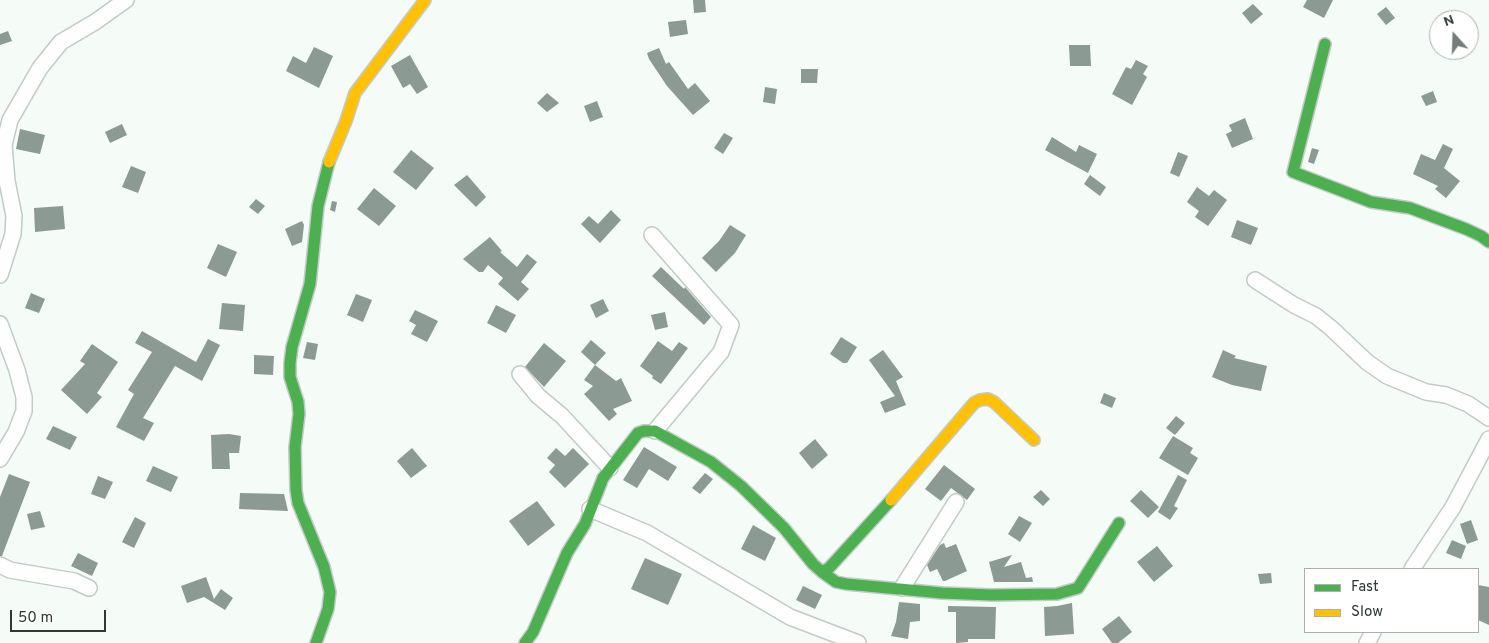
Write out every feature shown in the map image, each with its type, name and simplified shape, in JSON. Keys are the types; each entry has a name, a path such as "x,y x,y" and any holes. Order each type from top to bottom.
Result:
{"street":[{"path":"0,275 13,234 14,216 7,181 4,144 10,120 40,68 61,42 95,22 126,0"},
{"path":"316,643 328,608 330,592 319,551 298,503 295,447 299,414 298,402 290,377 292,347 310,284 318,206 326,170 355,93 424,0"},
{"path":"1325,44 1293,172 1372,202 1410,208 1482,236 1489,242"},
{"path":"652,236 731,324 722,352 655,431"},
{"path":"1255,280 1294,305 1316,316 1367,362 1387,376 1426,392 1446,395 1468,404 1489,418"},
{"path":"0,324 17,370 24,397 24,411 16,432 0,459"},
{"path":"520,374 538,396 562,416 610,468"},
{"path":"822,572 829,568 861,534 974,403 988,399 994,402 1034,440"},
{"path":"525,643 533,632 567,553 585,524 599,485 638,433 644,431 655,431 711,462 741,486 784,528 813,564 836,582 942,593 1057,594 1078,588 1119,523"},
{"path":"1413,568 1452,507 1489,439"},
{"path":"902,588 956,502"},
{"path":"590,509 647,533 790,617 858,643"},
{"path":"0,565 17,572 74,581 89,588"}],"building":[{"path":"693,0 705,0 706,12 694,13"},
{"path":"1307,0 1333,0 1324,18 1303,7"},
{"path":"1253,4 1263,14 1251,24 1242,13"},
{"path":"1386,7 1395,18 1386,25 1377,14"},
{"path":"686,20 688,34 670,37 668,22"},
{"path":"8,31 12,41 0,45 0,34"},
{"path":"1069,45 1090,45 1091,66 1070,66"},
{"path":"314,47 333,56 319,88 286,71 293,56 306,63"},
{"path":"659,48 666,64 669,62 688,89 695,83 710,101 693,115 667,86 649,59 647,53"},
{"path":"410,55 428,87 417,94 410,84 403,88 391,66"},
{"path":"1136,60 1148,66 1143,74 1147,77 1132,105 1112,94 1126,67 1131,69"},
{"path":"801,69 818,69 817,83 801,83"},
{"path":"765,87 777,89 775,104 763,102"},
{"path":"1433,91 1437,102 1426,106 1421,96"},
{"path":"547,93 559,103 547,112 537,103"},
{"path":"597,101 603,117 590,122 584,106"},
{"path":"1245,118 1253,139 1232,148 1226,134 1232,131 1229,125"},
{"path":"122,124 127,135 110,143 105,132"},
{"path":"20,129 45,135 40,154 16,149"},
{"path":"724,133 733,138 723,154 714,148"},
{"path":"1052,137 1076,152 1079,145 1097,154 1088,173 1045,150"},
{"path":"1443,144 1453,149 1444,168 1460,181 1446,198 1435,189 1438,186 1413,174 1421,154 1435,160"},
{"path":"1312,148 1319,150 1314,164 1308,162"},
{"path":"411,150 434,168 416,190 393,172"},
{"path":"1178,152 1188,156 1179,177 1170,173"},
{"path":"131,166 146,172 138,193 122,187"},
{"path":"467,175 486,197 476,207 454,185"},
{"path":"1090,175 1106,187 1100,196 1084,184"},
{"path":"1197,187 1209,196 1214,190 1227,200 1208,226 1195,217 1199,211 1187,202"},
{"path":"374,188 396,206 379,226 357,209"},
{"path":"256,199 265,206 258,214 249,207"},
{"path":"332,201 337,202 335,212 330,210"},
{"path":"63,206 65,229 35,232 34,208"},
{"path":"611,210 621,220 600,243 581,224 589,216 598,224"},
{"path":"1237,220 1258,228 1251,245 1231,237"},
{"path":"302,221 304,225 302,242 292,246 285,229"},
{"path":"730,225 746,235 735,253 716,272 702,258 719,241"},
{"path":"490,237 502,251 500,252 517,267 527,254 537,262 521,282 529,289 518,301 498,284 503,278 488,265 483,272 479,272 463,259"},
{"path":"218,244 237,252 226,277 207,268"},
{"path":"661,267 684,289 685,287 711,317 704,325 652,276"},
{"path":"31,293 45,299 39,313 25,308"},
{"path":"356,294 372,300 363,322 347,315"},
{"path":"603,299 609,311 596,318 590,305"},
{"path":"222,303 245,305 243,331 219,329"},
{"path":"496,305 516,315 506,333 487,323"},
{"path":"415,310 438,321 427,342 411,334 416,325 409,321"},
{"path":"665,312 668,327 655,330 651,315"},
{"path":"142,331 196,362 208,339 220,345 202,381 175,366 143,418 154,423 144,441 116,427 134,394 128,390 152,352 135,343"},
{"path":"841,337 857,347 847,363 843,363 830,354"},
{"path":"591,340 606,353 595,365 581,352"},
{"path":"658,341 672,351 679,342 688,348 661,384 640,366"},
{"path":"307,342 318,344 315,360 303,358"},
{"path":"544,343 566,361 544,387 525,367"},
{"path":"92,344 118,362 97,393 102,397 87,414 61,390 85,364 80,361"},
{"path":"883,350 903,377 896,381 906,405 885,413 880,402 895,396 869,360"},
{"path":"1223,350 1236,356 1234,358 1267,366 1261,391 1232,385 1212,377"},
{"path":"254,355 274,356 273,375 254,374"},
{"path":"595,365 616,381 621,378 632,401 613,409 617,414 609,421 584,394 593,386 584,380"},
{"path":"1104,393 1116,398 1112,408 1100,403"},
{"path":"1176,416 1185,423 1175,435 1166,428"},
{"path":"53,426 77,437 70,450 46,439"},
{"path":"229,434 241,436 239,453 229,453 230,469 212,469 211,435"},
{"path":"1173,436 1193,448 1190,453 1198,458 1188,475 1159,458"},
{"path":"815,439 828,455 812,469 799,453"},
{"path":"644,447 677,467 668,481 649,469 637,488 623,480"},
{"path":"412,448 427,466 411,478 397,461"},
{"path":"556,448 565,456 573,448 589,464 565,488 549,472 555,465 547,458"},
{"path":"944,465 975,489 967,500 951,488 941,501 925,489"},
{"path":"153,466 178,477 171,492 146,481"},
{"path":"705,473 713,479 700,494 692,488"},
{"path":"9,474 30,482 2,556 0,556 0,497"},
{"path":"1178,475 1187,480 1174,506 1178,508 1170,520 1158,512"},
{"path":"98,476 113,482 105,499 91,494"},
{"path":"1041,490 1050,499 1043,506 1033,497"},
{"path":"1141,490 1159,507 1148,518 1130,501"},
{"path":"240,493 284,494 288,511 239,509"},
{"path":"537,501 555,525 528,546 509,521"},
{"path":"40,511 45,527 31,530 27,514"},
{"path":"1019,516 1032,523 1020,542 1008,534"},
{"path":"135,517 146,523 134,548 122,542"},
{"path":"1471,520 1478,540 1467,544 1460,524"},
{"path":"753,525 776,538 765,561 741,549"},
{"path":"1452,540 1466,546 1461,559 1446,553"},
{"path":"944,543 946,548 956,544 967,571 943,581 937,569 930,572 927,565 940,545"},
{"path":"1157,546 1173,566 1154,582 1137,562"},
{"path":"78,553 98,563 92,576 71,566"},
{"path":"1012,555 1004,567 1021,562 1026,578 1032,577 1033,582 994,582 989,562"},
{"path":"645,558 682,574 668,605 631,589"},
{"path":"1271,573 1272,583 1260,584 1258,574"},
{"path":"206,577 214,599 221,589 233,598 225,610 204,597 187,603 181,586"},
{"path":"1479,585 1489,587 1489,625 1479,620"},
{"path":"803,586 822,595 815,609 796,600"},
{"path":"899,602 920,604 920,621 910,622 908,639 891,636 896,622"},
{"path":"1072,603 1074,634 1045,636 1044,607"},
{"path":"948,606 996,607 995,639 968,639 968,642 956,643 956,612 948,612"},
{"path":"1119,616 1132,632 1118,643 1112,643 1102,629"}],"traffic: fast":[{"path":"1325,44 1293,172 1371,202 1410,208 1466,229 1489,242"},
{"path":"316,643 328,609 330,592 324,567 298,503 295,447 299,414 298,402 290,377 290,363 292,347 310,284 318,206 329,162"},
{"path":"525,643 533,632 567,553 585,524 603,478 638,433 655,431 711,462 741,486 784,528 813,564 822,572 829,568 891,500"},
{"path":"822,572 836,582 846,584 942,593 991,595 1057,594 1078,588 1119,523"}],"traffic: slow":[{"path":"329,162 355,93 425,0"},
{"path":"891,500 974,403 980,400 988,399 994,402 1034,440"}]}
